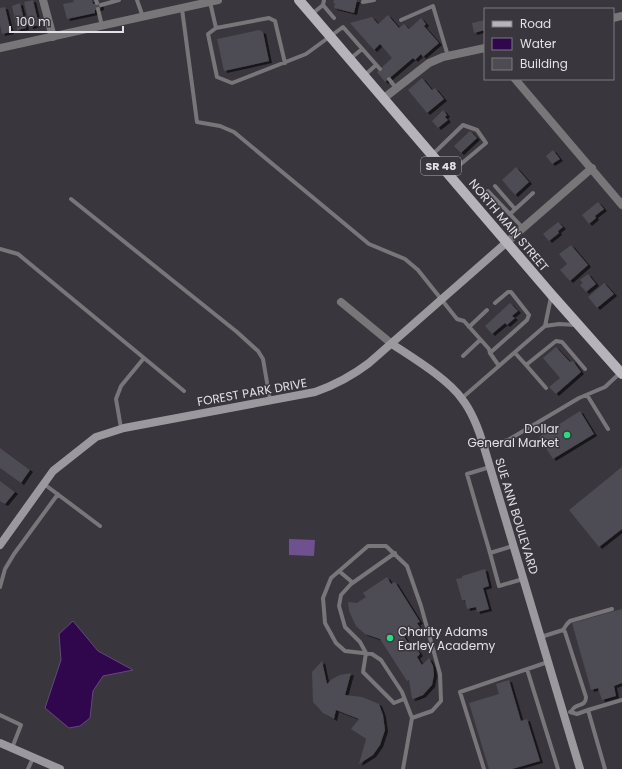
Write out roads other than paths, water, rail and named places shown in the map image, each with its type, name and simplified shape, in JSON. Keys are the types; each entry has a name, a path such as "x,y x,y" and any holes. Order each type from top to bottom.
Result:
{"main road":[{"name":"NORTH MAIN STREET","path":"299,0 551,294 621,373"}],"street":[{"path":"43,0 52,37"},
{"path":"0,48 214,1"},
{"path":"384,98 424,67 448,56 484,48"},
{"path":"517,80 622,205"},
{"path":"507,242 592,168"},
{"name":"FOREST PARK DRIVE","path":"0,545 53,471 96,438 122,428 270,401 315,392 333,386 353,376 392,344 507,242"},
{"name":"SUE ANN BOULEVARD","path":"341,302 392,344 433,372 462,398 475,421 548,662 567,713 579,769"},
{"path":"0,743 60,769"}],"lane":[{"path":"102,26 98,4 119,0"},
{"path":"137,0 143,17"},
{"path":"311,15 323,5 324,0"},
{"path":"364,0 363,2 374,0"},
{"path":"214,1 216,28"},
{"path":"323,5 334,18"},
{"path":"400,20 433,6 448,56"},
{"path":"182,9 197,122 220,126 234,132 369,244 405,259 418,270 457,319 464,321 489,349 499,366"},
{"path":"285,62 275,21 269,18 216,28 208,34 217,77 232,83 306,54 343,27 380,69"},
{"path":"350,59 362,49"},
{"path":"364,76 376,65"},
{"path":"389,79 396,88"},
{"path":"432,155 463,125 477,130 486,143 449,174"},
{"path":"495,186 515,209"},
{"path":"488,191 523,228"},
{"path":"510,214 533,193"},
{"path":"71,199 237,332 258,351 263,359 270,401"},
{"path":"0,249 18,254 184,391"},
{"path":"490,353 527,320 529,314 511,292 508,292 495,303"},
{"path":"545,326 551,294"},
{"path":"469,327 487,310"},
{"path":"462,398 545,326 559,324 579,325"},
{"path":"463,356 480,340"},
{"path":"526,365 556,341 559,341 562,342 585,369"},
{"path":"515,353 546,388"},
{"path":"122,428 116,399 121,386 144,358"},
{"path":"484,447 508,440 587,395 605,387 621,373"},
{"path":"587,395 608,429"},
{"path":"490,467 467,474 499,586 524,579"},
{"path":"44,484 100,526"},
{"path":"0,586 2,574 14,554 58,494"},
{"path":"403,769 412,718 402,692 381,660 372,654 345,651 336,643 325,623 322,598 331,578 368,546 386,546 400,558 406,566 421,606 440,674 442,692 441,701 432,711 412,718"},
{"path":"490,553 513,546"},
{"path":"395,553 352,582 341,596 339,606 346,627 360,642 366,653 363,672 394,703 404,699"},
{"path":"339,571 352,582"},
{"path":"540,636 563,630 570,621 612,609"},
{"path":"563,630 565,632 586,697 586,701 583,704 575,707 567,713"},
{"path":"484,769 460,692 548,662"},
{"path":"527,670 558,769"},
{"path":"567,713 577,714 622,700"},
{"path":"588,710 605,769"},
{"path":"0,715 21,725 12,748"},
{"path":"28,769 33,757"}],"water":[{"path":"73,621 98,651 133,670 103,676 93,691 90,718 80,726 69,728 45,708 61,660 59,634"}],"place":[{"name":"Dollar General Market","path":"567,435"},
{"name":"Charity Adams Earley Academy","path":"390,638"}]}
